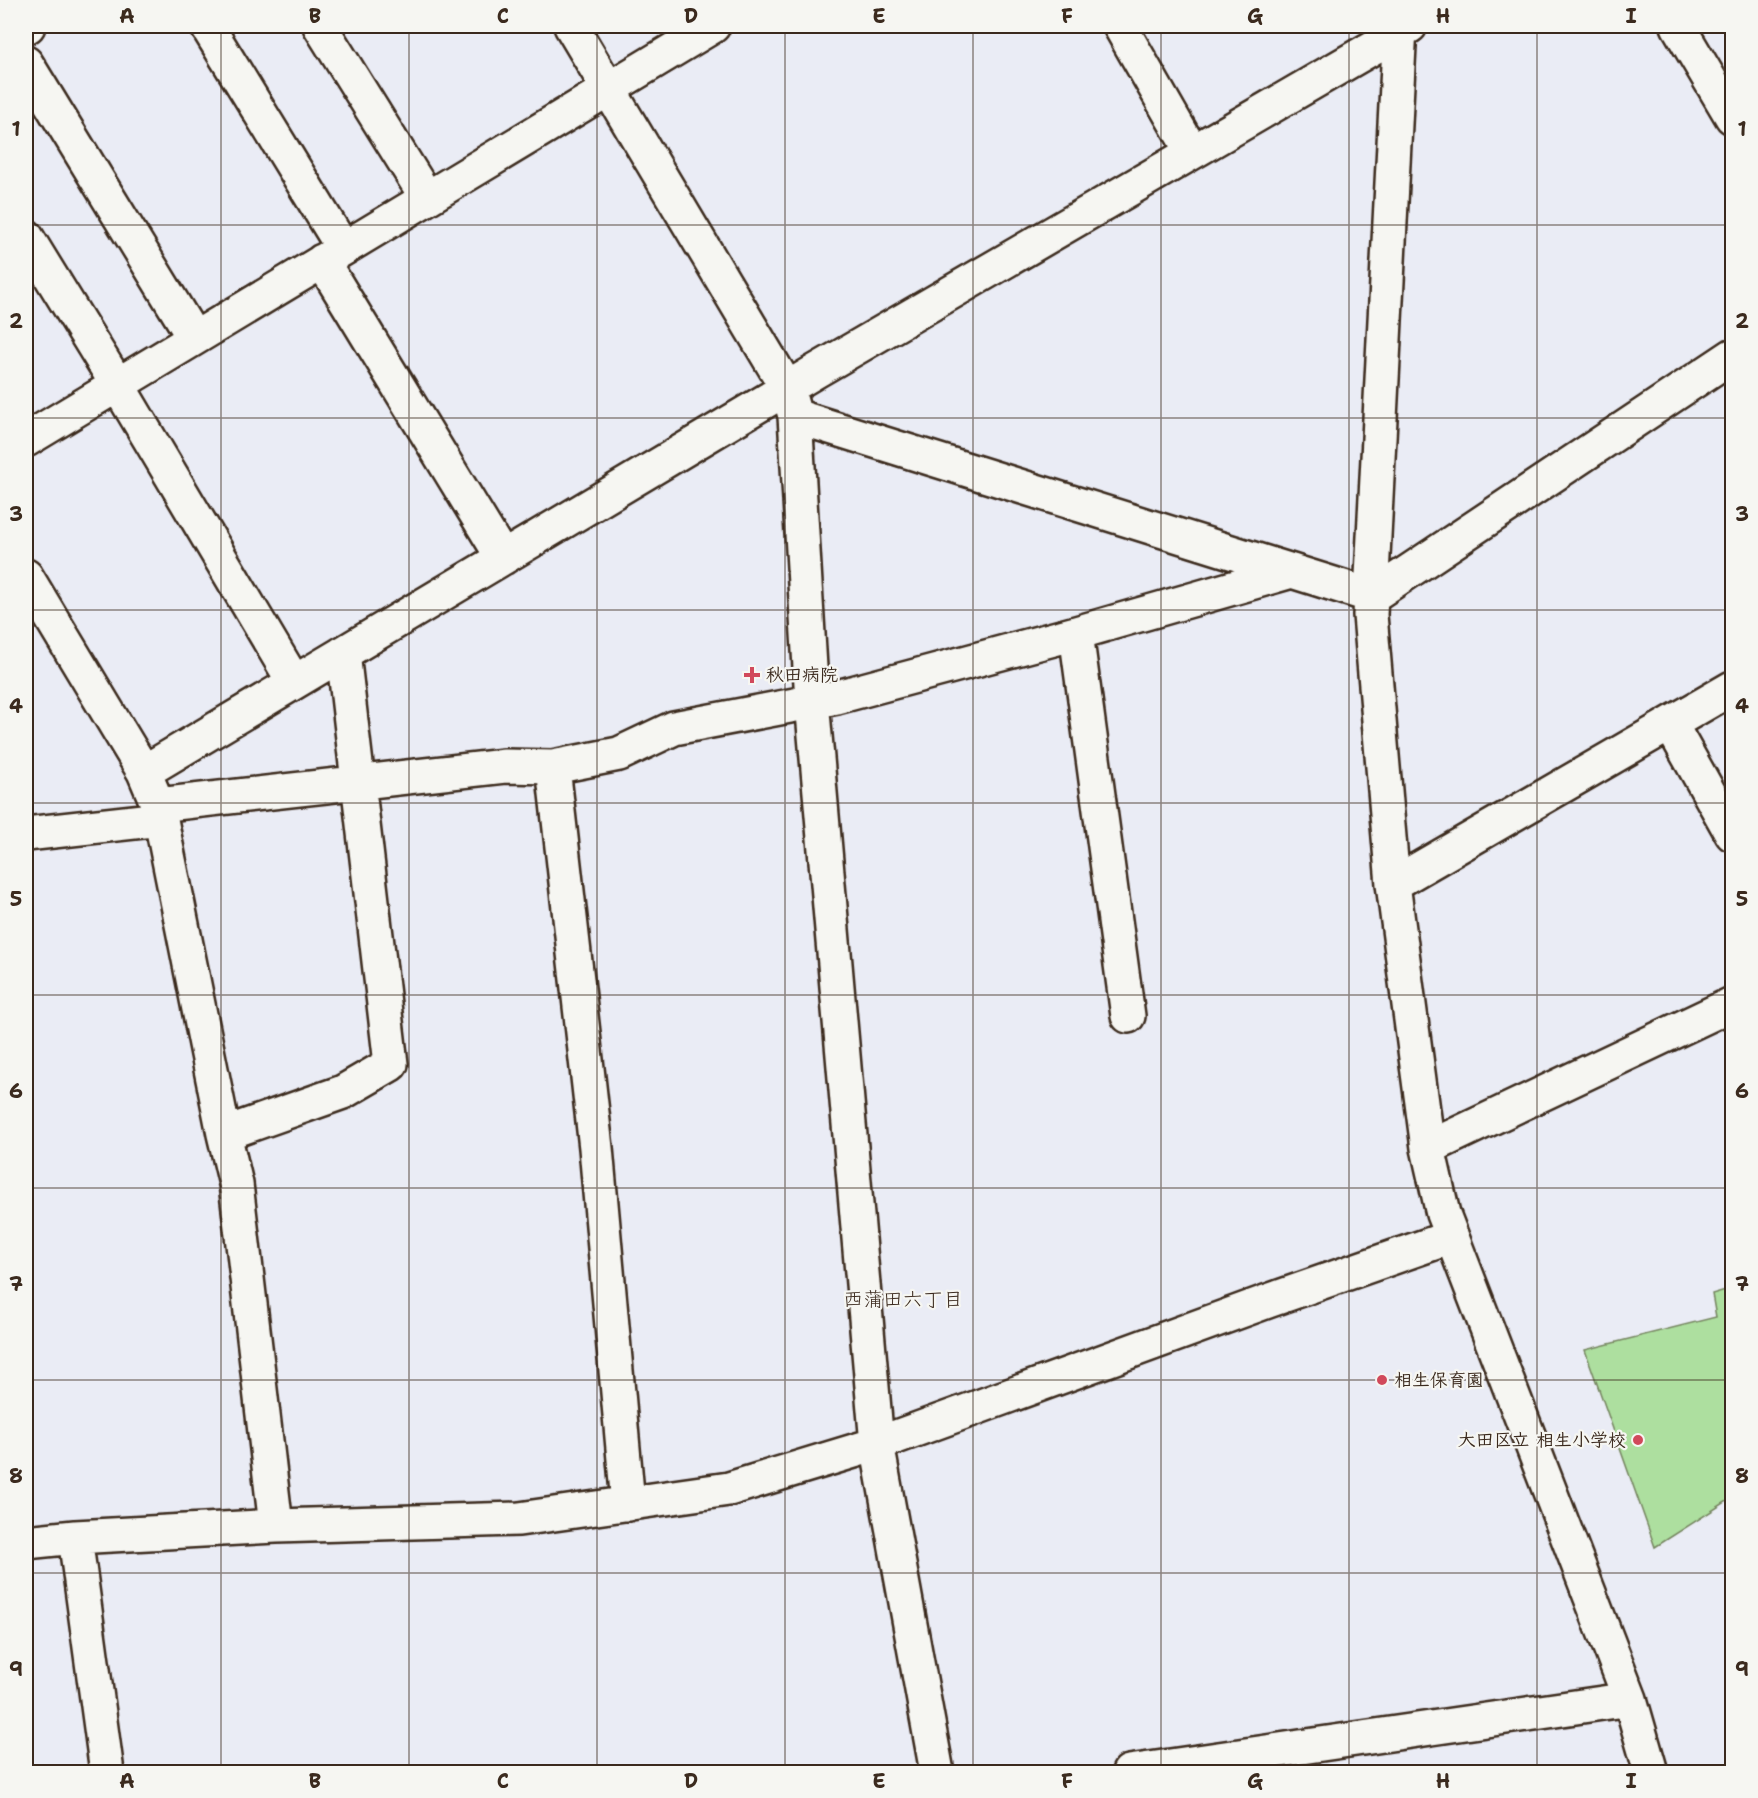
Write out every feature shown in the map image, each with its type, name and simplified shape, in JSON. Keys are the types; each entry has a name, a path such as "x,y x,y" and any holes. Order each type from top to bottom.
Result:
{"street":[{"path":"207,26 502,558"},
{"path":"320,26 426,198"},
{"path":"571,26 791,402 812,701 877,1444 937,1773"},
{"path":"26,440 713,26"},
{"path":"1120,26 1192,152"},
{"path":"1678,26 1732,117"},
{"path":"144,772 502,558 791,402 1192,152 1403,28"},
{"path":"1403,28 1370,615 1394,884 1428,1148 1443,1214 1451,1237 1630,1699 1651,1773"},
{"path":"26,63 194,338"},
{"path":"26,236 294,682"},
{"path":"1372,596 1732,356"},
{"path":"791,402 1372,596"},
{"path":"26,834 160,812 360,784 505,766 553,767 619,754 674,728 837,697 1076,633 1292,571"},
{"path":"26,576 144,772 160,812 224,1134 237,1184 276,1526"},
{"path":"1076,633 1128,1016"},
{"path":"224,1134 343,1092 391,1064 343,653"},
{"path":"1394,884 1732,688"},
{"path":"1671,725 1732,834"},
{"path":"553,767 596,1148 628,1504"},
{"path":"1428,1148 1732,1004"},
{"path":"26,1542 75,1537 276,1526 519,1519 729,1490 877,1444 1268,1301 1451,1237"},
{"path":"75,1537 107,1773"},
{"path":"1129,1773 1289,1761 1630,1699"}],"green space":[{"path":"1732,1288 1732,1498 1655,1547 1585,1350 1716,1317 1712,1294"}],"place":[{"name":"秋田病院","path":"752,675"},
{"name":"相生保育園","path":"1382,1380"},
{"name":"大田区立 相生小学校","path":"1638,1440"}],"district":[{"name":"西蒲田六丁目","path":"903,1299"}]}
